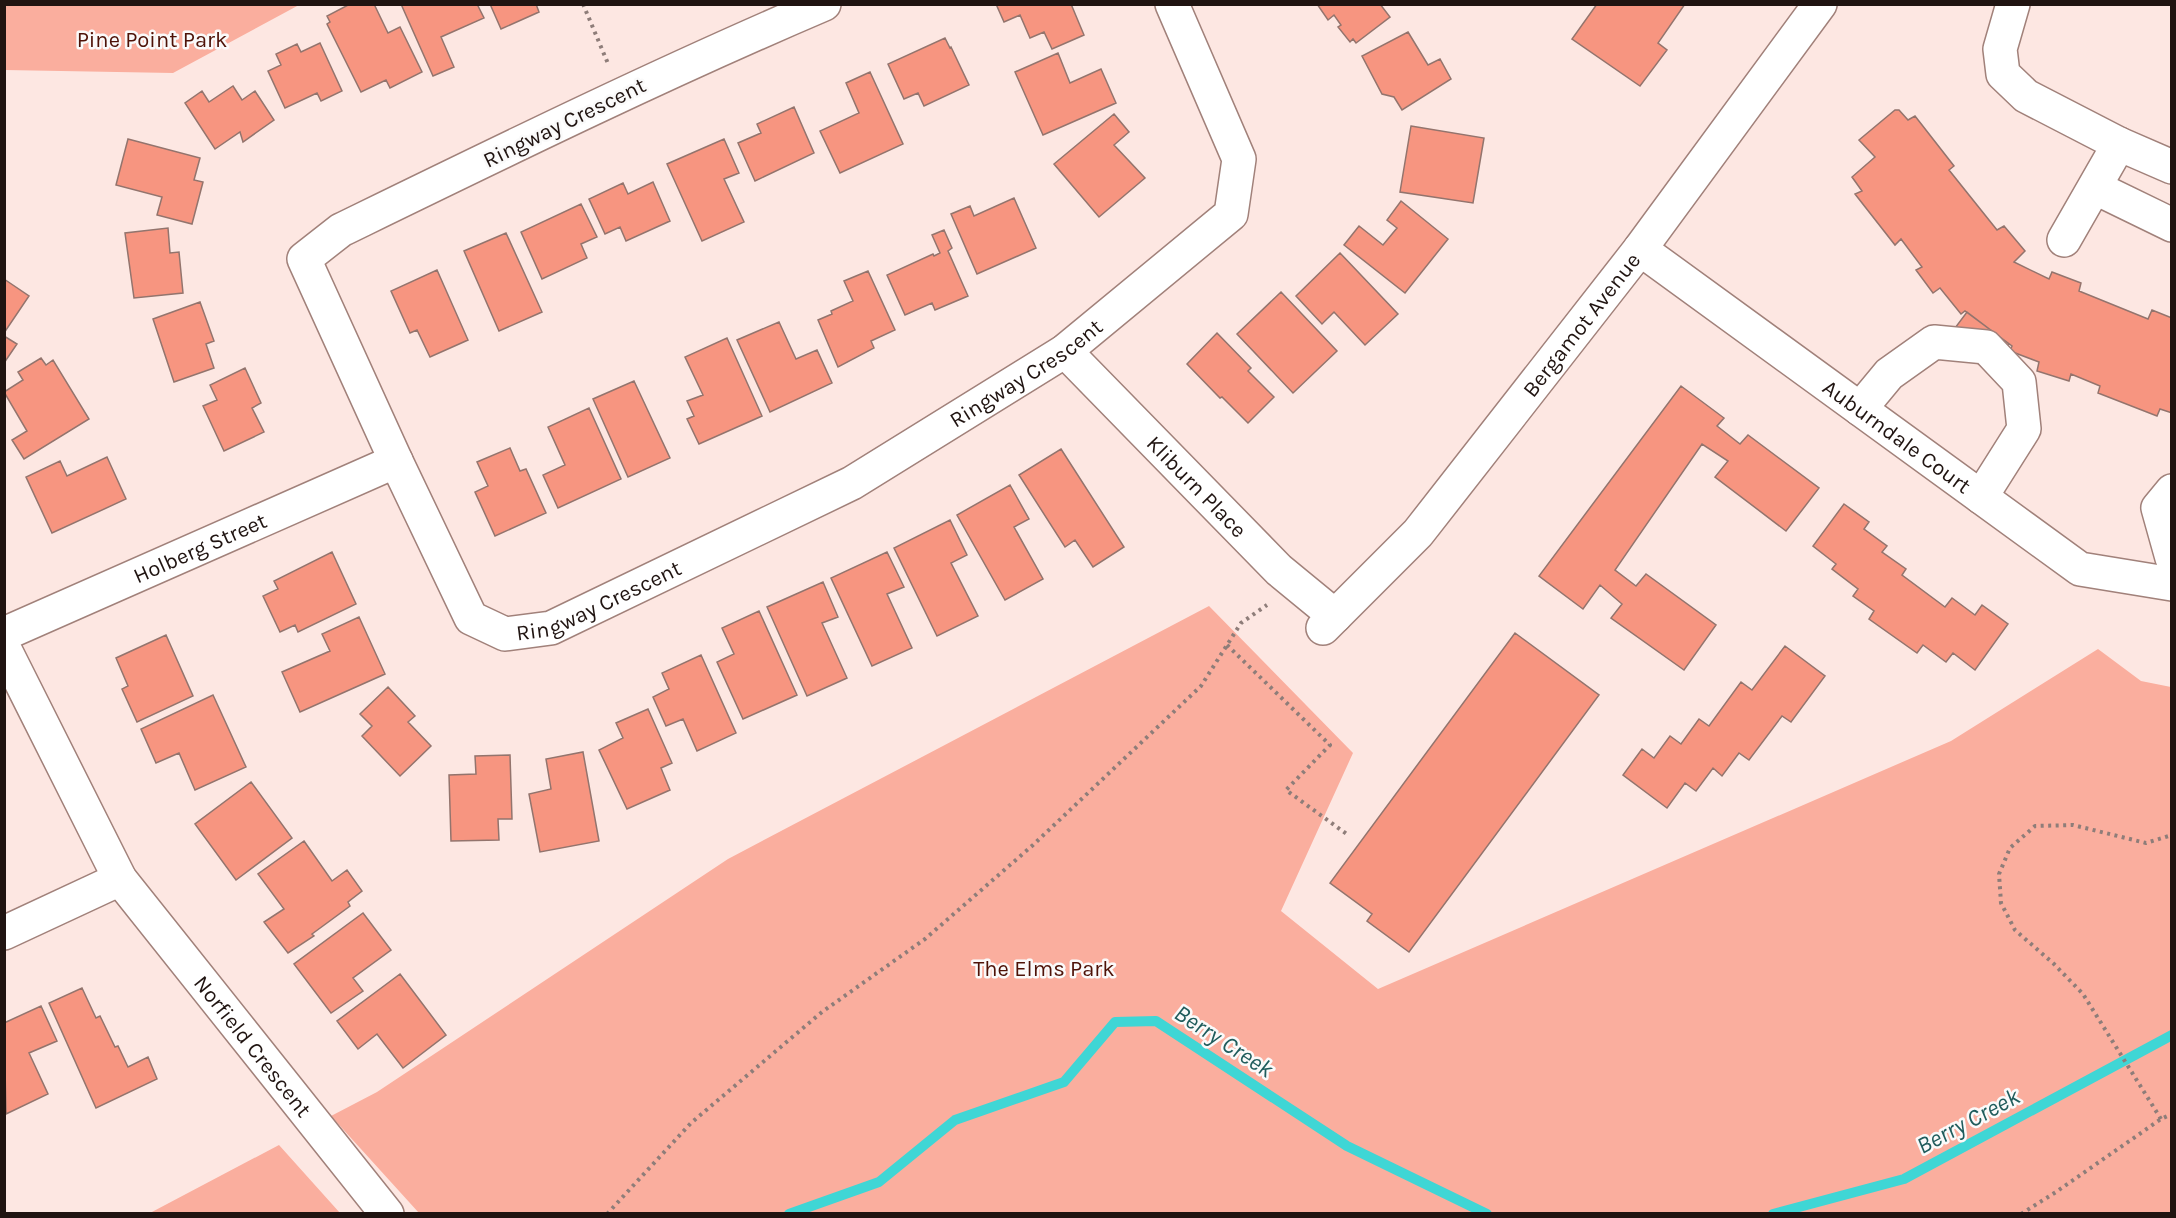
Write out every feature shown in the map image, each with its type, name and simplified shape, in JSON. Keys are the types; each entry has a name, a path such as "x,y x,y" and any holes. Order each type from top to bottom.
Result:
{"street":[{"name":"Ringway Crescent","path":"824,4 718,49 621,94 341,230 304,260 471,618 505,634 551,628 852,483 1065,351 1230,214 1239,159 1172,4"},
{"name":"Bergamot Avenue","path":"1329,622 1418,533 1640,249 1820,4"},
{"path":"2013,4 2000,49 2004,74 2026,96 2119,144 2172,167"},
{"path":"2064,240 2096,188 2119,144"},
{"path":"2096,188 2172,225"},
{"name":"Auburndale Court","path":"1640,249 2080,569 2172,584"},
{"path":"1860,409 1889,374 1934,342 1986,347 2019,382 2024,429 1981,497"},
{"name":"Kliburn Place","path":"1065,351 1329,622"},
{"name":"Holberg Street","path":"4,634 396,461"},
{"path":"2172,490 2158,508 2172,558"},
{"name":"Norfield Crescent","path":"4,648 120,879 387,1214"},
{"path":"4,933 120,879"}],"path":[{"path":"583,4 621,94"},
{"path":"607,1214 691,1123 822,1012 925,939 1033,845 1201,686 1241,623 1268,604"},
{"path":"1227,645 1330,745 1286,789 1347,835"},
{"path":"2162,1119 2083,994 2054,964 2015,930 2001,903 1999,874 2010,848 2035,826 2073,825 2146,843 2172,835"},
{"path":"2021,1214 2172,1114"}],"green space":[{"name":"Pine Point Park","path":"5,4 299,5 173,73 5,70"},
{"name":"The Elms Park","path":"1209,606 1353,753 1281,911 1378,989 1951,741 2098,649 2141,681 2171,687 2171,1213 419,1213 331,1116 377,1092 728,859"},
{"path":"279,1145 340,1213 150,1213"}],"building":[{"path":"350,4 374,4 388,33 400,27 422,72 390,88 386,80 361,92 327,24 330,22 327,16"},
{"path":"401,4 477,4 484,18 441,37 454,67 433,76"},
{"path":"490,4 536,4 539,12 501,29"},
{"path":"996,4 1071,4 1084,35 1052,49 1044,32 1030,38 1020,15 1004,22"},
{"path":"1317,4 1380,4 1390,17 1356,43 1353,39 1350,42 1338,27 1341,25 1334,15 1328,20"},
{"path":"1597,4 1685,4 1658,43 1667,50 1640,86 1572,39"},
{"path":"1408,32 1428,65 1440,59 1451,79 1402,110 1394,97 1382,94 1362,56"},
{"path":"945,38 969,85 924,106 918,93 904,99 888,64"},
{"path":"320,43 342,91 321,101 317,93 285,108 268,71 281,65 276,54 297,44 301,52"},
{"path":"1058,53 1070,83 1101,69 1116,103 1043,135 1015,72"},
{"path":"870,72 903,144 840,173 820,131 859,113 846,83"},
{"path":"233,86 242,100 255,91 274,120 243,142 240,132 215,149 185,103 202,91 209,102"},
{"path":"794,107 814,153 755,181 738,143 761,133 757,124"},
{"path":"1895,110 1899,110 1908,120 1915,116 1954,166 1949,170 1997,230 2004,226 2025,251 2014,262 2049,279 2052,272 2081,283 2079,291 2148,319 2152,310 2172,318 2172,413 2160,409 2157,416 2098,393 2100,386 2071,374 2069,381 2037,371 2039,362 2010,351 2012,346 1965,311 1961,314 1940,288 1933,293 1916,270 1922,267 1901,239 1895,245 1855,194 1862,191 1852,177 1875,157 1859,140"},
{"path":"1114,114 1129,132 1114,145 1145,178 1099,217 1054,164"},
{"path":"1411,126 1484,138 1473,203 1400,192"},
{"path":"128,139 200,158 194,180 203,182 192,224 157,215 162,197 116,185"},
{"path":"724,139 739,173 724,179 744,222 702,241 667,164"},
{"path":"653,182 670,221 626,241 620,227 605,234 589,199 623,183 628,194"},
{"path":"1014,198 1036,248 977,274 951,214 970,206 974,216"},
{"path":"1401,201 1448,239 1405,293 1344,245 1359,226 1383,245 1397,228 1387,220"},
{"path":"581,204 597,237 581,244 587,258 542,279 521,232"},
{"path":"168,228 170,253 179,252 183,293 134,298 125,233"},
{"path":"944,230 952,248 948,251 968,296 935,310 932,303 905,315 887,275 940,253 932,235"},
{"path":"506,233 542,312 499,331 464,251"},
{"path":"1340,253 1398,314 1365,345 1334,312 1322,324 1296,296"},
{"path":"437,270 468,340 430,357 417,330 410,333 391,291"},
{"path":"868,271 895,330 871,341 874,348 838,367 818,320 853,301 844,281"},
{"path":"4,279 29,296 4,333"},
{"path":"1281,292 1337,351 1293,393 1237,334"},
{"path":"200,302 214,341 206,344 214,368 174,382 153,319"},
{"path":"1967,312 2009,344 1988,371 1946,340"},
{"path":"779,322 796,359 817,350 832,383 770,412 737,340"},
{"path":"1217,333 1251,368 1248,371 1274,397 1248,423 1187,364"},
{"path":"4,336 17,344 4,363"},
{"path":"727,338 762,416 699,444 687,419 694,416 687,401 703,395 685,357"},
{"path":"41,358 46,365 53,360 89,419 24,459 12,440 27,431 4,392 23,380 18,372"},
{"path":"245,368 261,403 252,408 264,432 224,451 203,406 217,400 210,385"},
{"path":"634,381 670,458 628,477 593,399"},
{"path":"1681,386 1724,418 1717,426 1740,444 1748,435 1819,488 1786,531 1715,477 1728,461 1702,444 1615,570 1636,586 1646,574 1716,625 1684,670 1611,618 1622,604 1600,585 1583,609 1539,576"},
{"path":"589,408 621,479 558,508 543,475 565,465 548,427"},
{"path":"510,448 520,471 526,469 546,513 495,536 475,492 488,486 477,462"},
{"path":"1061,449 1124,547 1093,567 1075,540 1065,547 1019,475"},
{"path":"107,457 126,499 52,533 26,477 60,461 67,476"},
{"path":"1010,485 1029,519 1014,527 1043,579 1005,600 957,515"},
{"path":"1844,504 1869,522 1864,529 1887,546 1882,552 1906,569 1902,575 1945,607 1952,598 1975,615 1982,605 2008,624 1975,670 1953,653 1946,662 1923,645 1917,653 1869,619 1874,611 1853,596 1858,589 1832,569 1836,564 1813,546"},
{"path":"950,520 967,555 951,563 978,616 937,636 894,548"},
{"path":"332,552 356,604 298,632 295,625 280,632 263,596 278,589 274,581"},
{"path":"887,552 904,587 887,594 912,648 872,666 831,578"},
{"path":"823,582 838,617 822,623 847,678 807,696 767,607"},
{"path":"759,611 797,695 743,719 717,662 734,654 722,628"},
{"path":"359,617 385,674 300,712 282,672 330,651 322,634"},
{"path":"1515,633 1599,695 1409,952 1367,921 1372,914 1330,883"},
{"path":"166,635 193,696 137,722 122,689 128,686 116,658"},
{"path":"1785,646 1825,676 1791,722 1782,716 1749,760 1739,753 1722,776 1713,768 1696,791 1685,783 1667,808 1623,775 1642,749 1654,758 1670,736 1681,744 1699,719 1709,726 1741,682 1752,690"},
{"path":"701,655 736,733 697,751 683,719 666,726 653,697 669,689 662,673"},
{"path":"388,687 415,716 408,722 431,746 400,776 362,736 372,726 360,714"},
{"path":"213,695 246,767 195,790 179,753 156,763 141,729"},
{"path":"648,709 672,763 661,768 670,790 627,809 599,750 623,738 616,723"},
{"path":"583,752 599,841 540,852 529,794 551,789 546,759"},
{"path":"510,755 512,819 498,819 499,840 451,841 449,775 476,774 475,756"},
{"path":"251,782 292,838 236,880 195,824"},
{"path":"304,841 332,881 347,870 362,891 348,902 350,906 312,934 314,936 288,953 264,922 284,909 258,874"},
{"path":"363,913 391,950 353,978 363,991 331,1013 294,964"},
{"path":"400,974 446,1035 403,1068 377,1034 358,1049 337,1021"},
{"path":"82,988 96,1018 100,1016 128,1067 148,1057 157,1079 96,1108 49,1003"},
{"path":"41,1006 57,1041 29,1053 48,1094 6,1114 4,1023"}],"waterway":[{"name":"Berry Creek","path":"789,1214 879,1182 955,1120 1064,1082 1115,1022 1156,1021 1347,1146 1487,1214"},
{"name":"Berry Creek","path":"1773,1214 1904,1179 2172,1035"}]}
